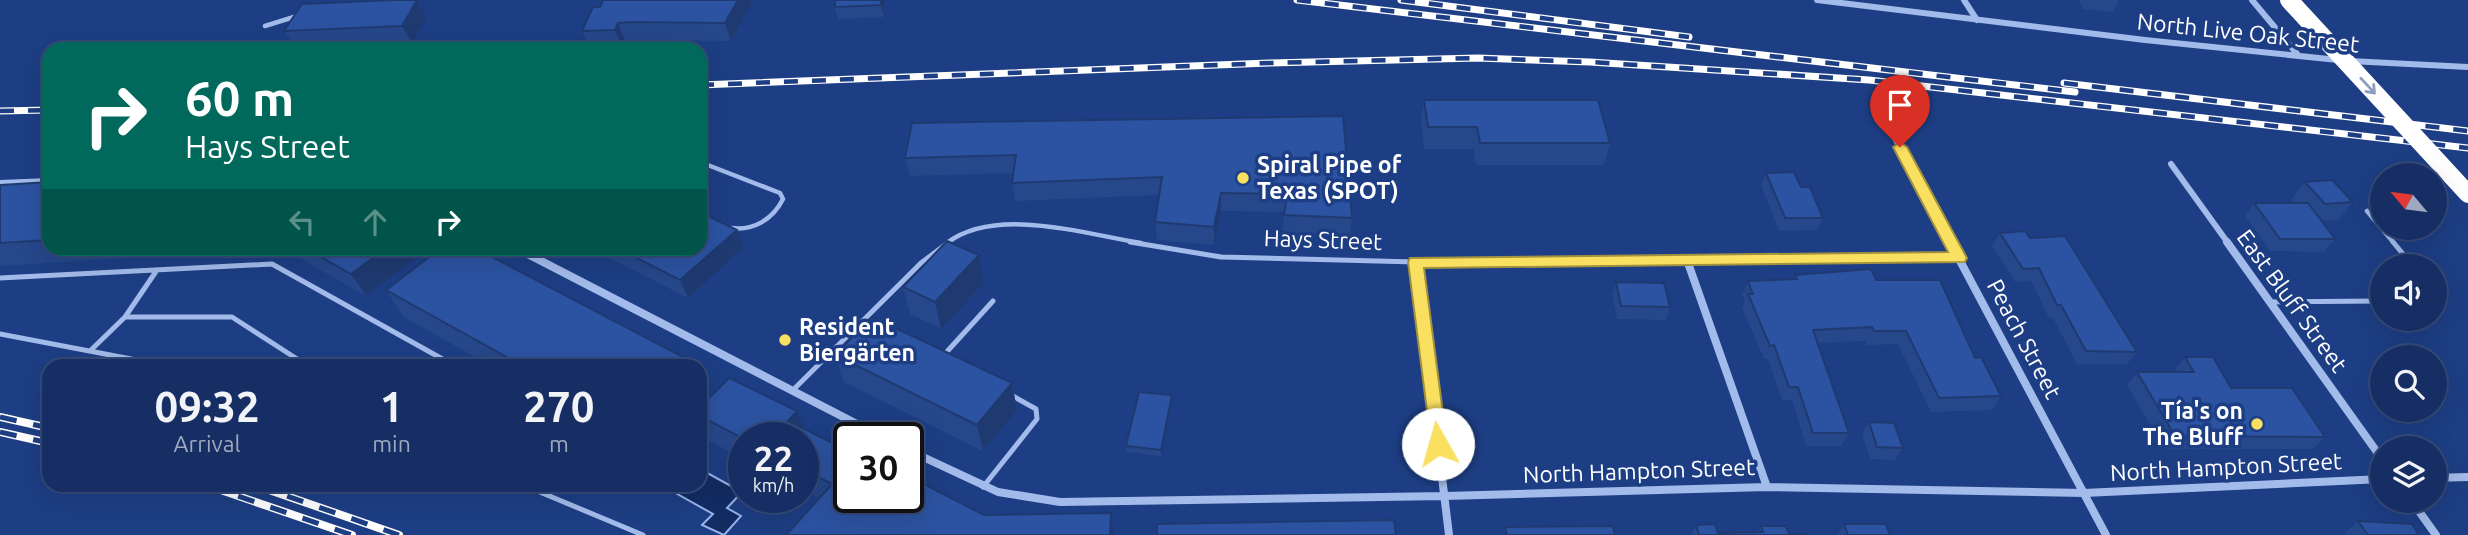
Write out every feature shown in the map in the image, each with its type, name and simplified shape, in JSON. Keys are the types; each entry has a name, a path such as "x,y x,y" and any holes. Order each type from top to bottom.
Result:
{"highway":[{"path":"2289,0 2468,194"}],"street":[{"name":"North Live Oak Street","path":"1817,0 2392,65 2468,67"},
{"path":"1964,0 1977,20"},
{"path":"2252,0 2298,55"},
{"name":"Peach Street","path":"1888,125 2106,535"},
{"name":"East Bluff Street","path":"2171,164 2370,442"},
{"path":"0,183 42,181"},
{"path":"531,256 852,422"},
{"name":"Hays Street","path":"1416,262 1959,258"},
{"path":"1687,260 1767,487"},
{"path":"1416,262 1449,535"},
{"name":"North Hampton Street","path":"924,458 1011,498 1060,502 1445,496 1767,487 2084,493 2370,480"},
{"path":"2447,478 2468,477"},
{"path":"2420,513 2436,535"}],"lane":[{"path":"265,26 306,13"},
{"path":"707,165 780,192 783,200 780,207 753,228 740,231 719,223"},
{"path":"2368,211 2403,254"},
{"name":"Hays Street","path":"791,392 921,263 958,235 983,227 1025,224 1221,257 1416,262"},
{"path":"0,278 272,264 442,359"},
{"path":"90,350 125,317 157,271"},
{"path":"949,366 938,361 993,301"},
{"path":"2269,302 2370,301"},
{"path":"125,317 232,317 298,359"},
{"path":"859,324 872,330"},
{"path":"0,334 134,359"},
{"path":"983,487 1037,419 1036,409 1005,392"},
{"path":"540,492 643,535"}],"water":[{"path":"707,473 728,484 728,513 741,516 724,535 702,525 713,514 674,492 707,492"}],"building":[{"path":"417,0 402,26 284,31 302,4"},
{"path":"603,0 738,0 725,23 630,22 618,23 615,30 582,31 593,7 600,7"},
{"path":"835,0 881,0 881,5 835,7"},
{"path":"1424,100 1598,100 1610,143 1480,143 1477,127 1428,127"},
{"path":"1343,116 1352,218 1284,215 1287,194 1221,193 1214,227 1155,222 1162,177 1012,183 1016,155 905,158 912,123"},
{"path":"1794,172 1801,187 1810,187 1823,218 1785,218 1766,173"},
{"path":"2332,180 2353,202 2325,204 2305,182"},
{"path":"42,182 42,240 0,243 0,185"},
{"path":"2254,203 2308,203 2335,239 2280,239"},
{"path":"707,215 737,230 680,280 633,256 707,256"},
{"path":"2025,231 2030,238 2065,236 2137,352 2086,351 2061,305 2057,305 2039,268 2023,269 2000,233"},
{"path":"947,241 979,255 935,302 903,287"},
{"path":"319,256 375,256 351,274"},
{"path":"431,256 490,256 683,357 510,359 386,290"},
{"path":"1871,269 1876,280 1940,280 1975,358 1981,357 2001,396 1939,398 1906,331 1874,331 1872,327 1813,330 1849,433 1813,433 1798,387 1789,387 1774,345 1770,346 1748,294 1753,294 1748,281 1797,279 1795,275"},
{"path":"1616,282 1664,283 1670,307 1621,306"},
{"path":"872,317 1012,383 977,425 835,355"},
{"path":"2185,357 2213,357 2231,388 2292,388 2325,437 2175,436 2137,372 2194,372"},
{"path":"729,378 797,411 788,421 790,422 728,422 728,431 707,420 707,400"},
{"path":"1139,392 1172,395 1161,450 1126,446"},
{"path":"1869,422 1894,423 1903,448 1877,447"},
{"path":"819,436 833,443 833,513 924,513 924,484 984,515 1111,513 1110,535 786,535 806,513 819,513 819,498 832,484 819,477"},
{"path":"1394,520 1396,535 1157,535 1157,524"},
{"path":"2358,521 2412,524 2419,535 2368,535"},
{"path":"1715,524 1718,533 1763,532 1761,526 1786,526 1789,534 1812,535 1699,535 1696,525"},
{"path":"1844,524 1886,524 1890,535 1848,535"},
{"path":"1613,526 1615,535 1507,535 1505,527"}],"railway":[{"path":"1297,0 2075,92"},
{"path":"1401,0 1689,37"},
{"path":"707,85 1269,63 1478,58 1590,62 1869,80 2468,148"},
{"path":"2064,83 2468,131"},
{"path":"0,111 42,110"},
{"path":"0,417 42,426"},
{"path":"0,432 42,441"},
{"path":"226,492 352,535"},
{"path":"275,492 399,535"}],"place":[{"name":"Spiral Pipe of Texas (SPOT)","path":"1243,178"},
{"name":"Resident Biergärten","path":"785,340"},
{"name":"Tía's on The Bluff","path":"2257,424"}],"route":[{"path":"1438,444 1416,262 1959,258 1900,147"}]}
